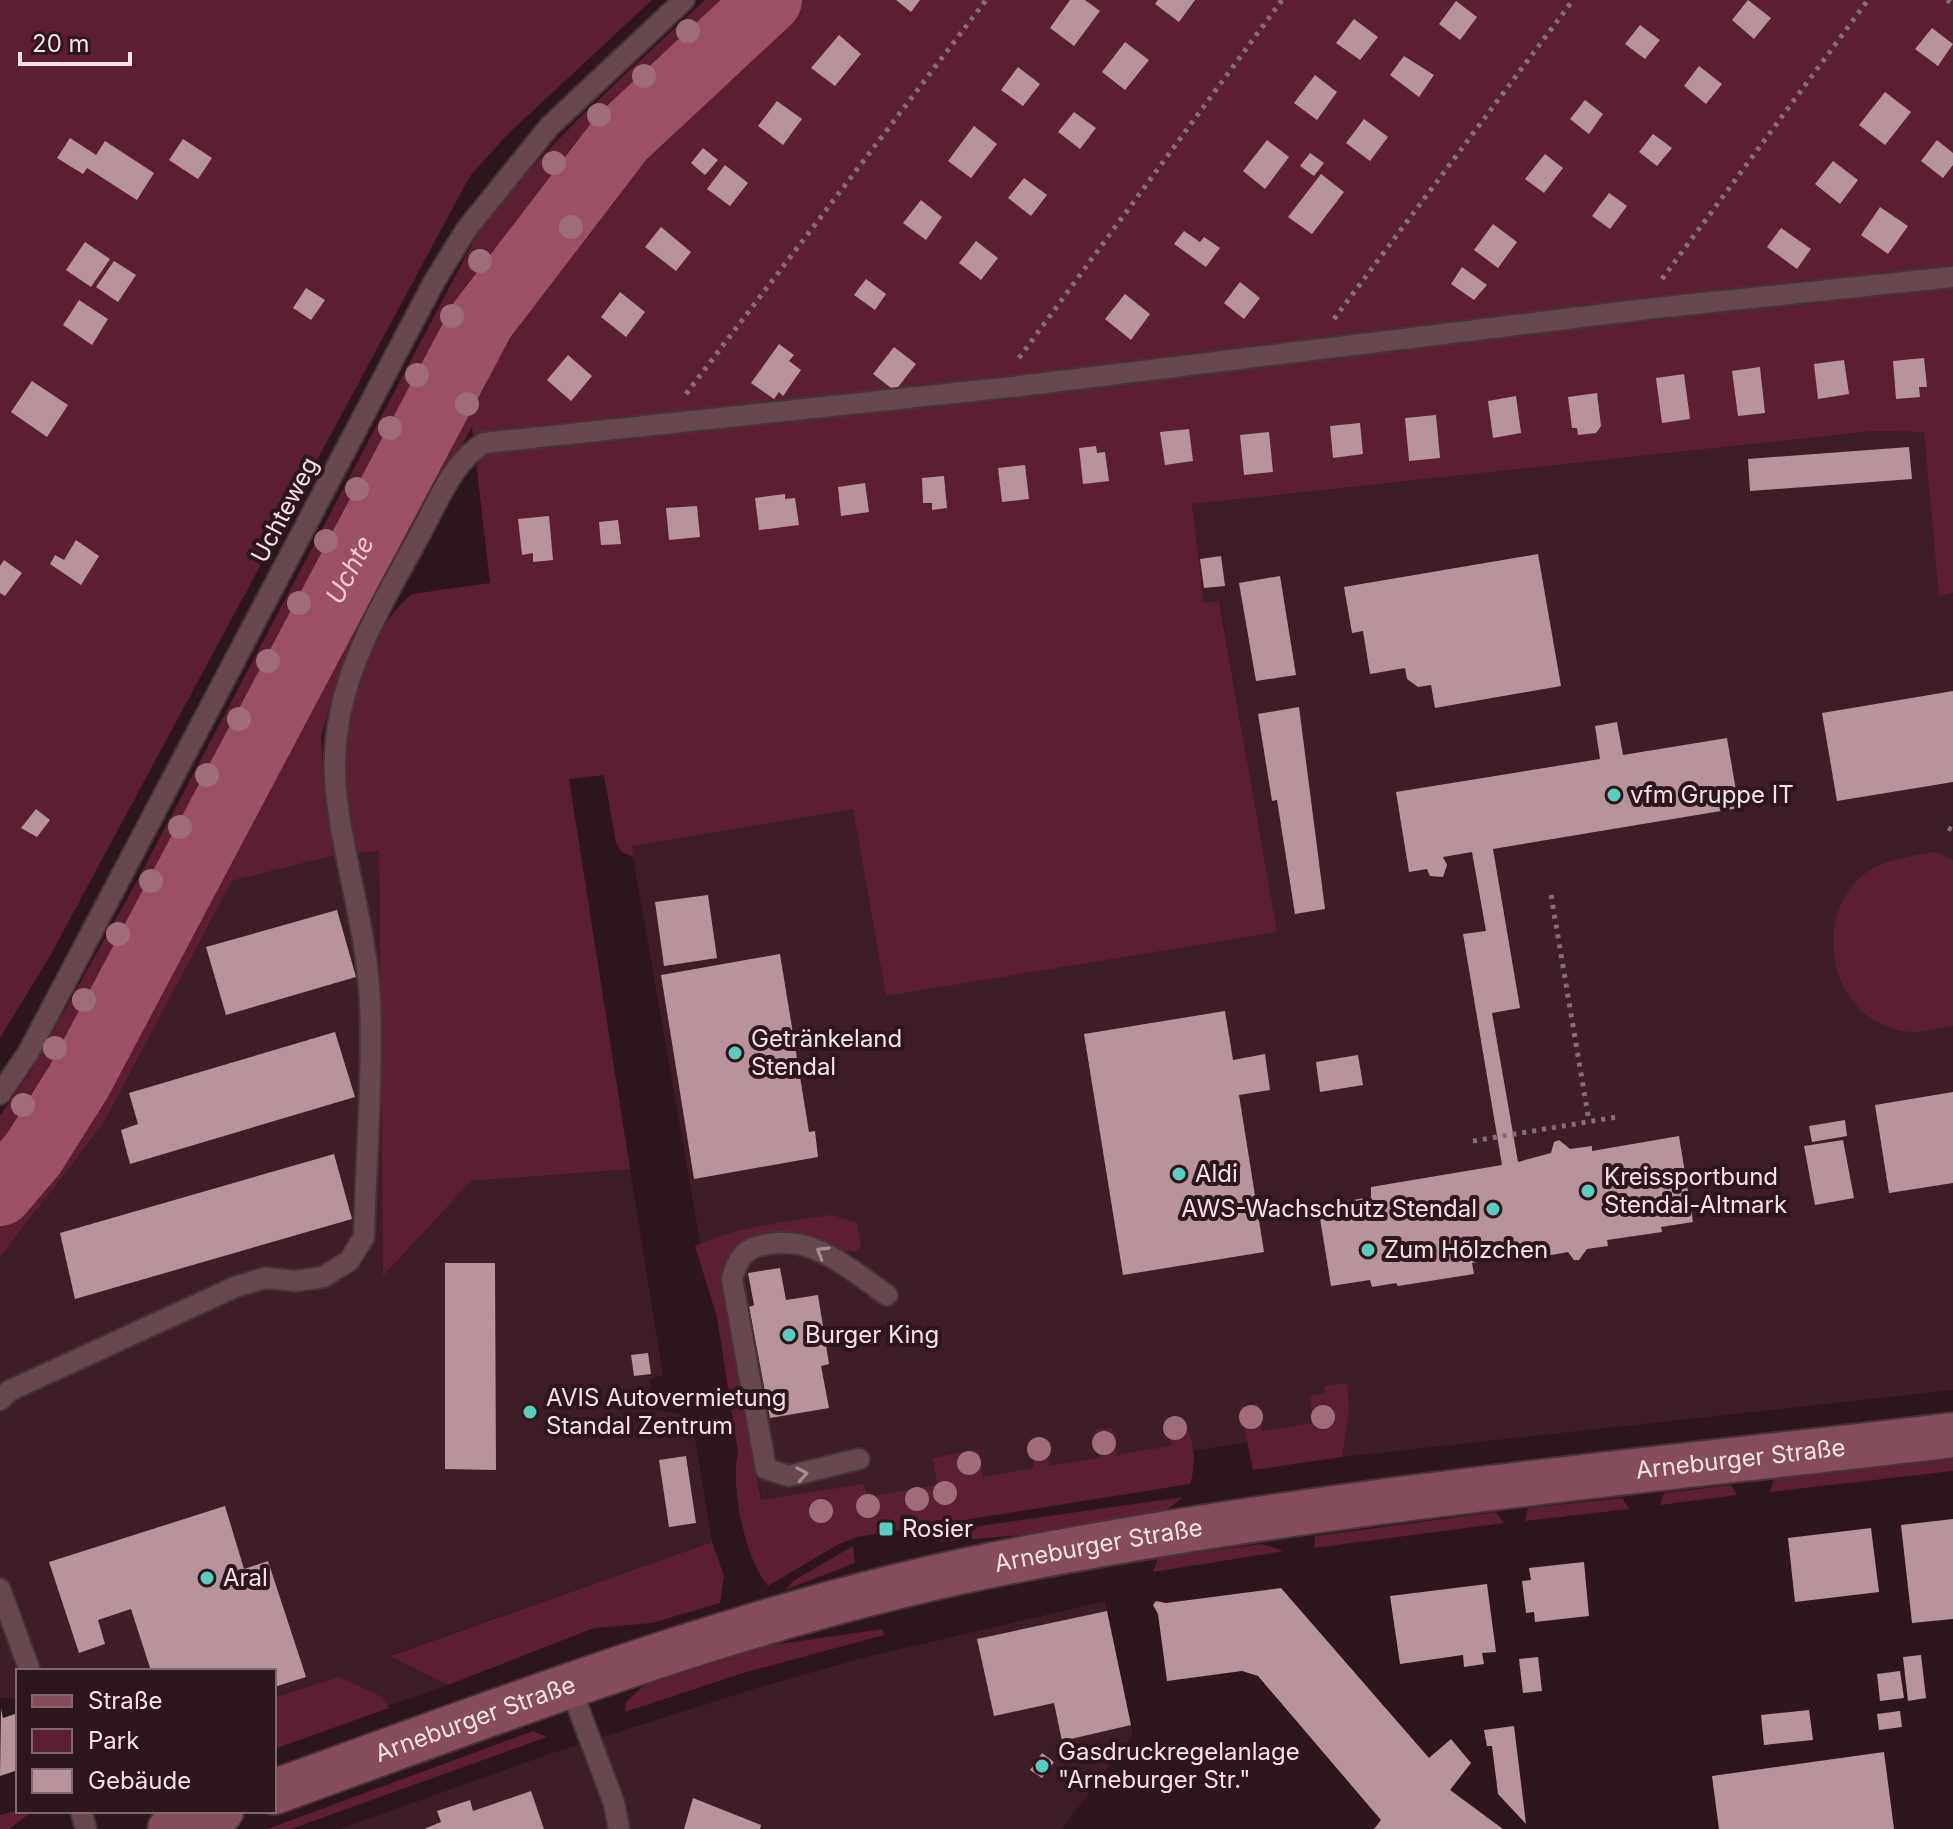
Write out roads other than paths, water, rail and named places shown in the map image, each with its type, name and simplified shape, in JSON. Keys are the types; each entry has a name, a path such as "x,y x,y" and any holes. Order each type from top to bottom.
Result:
{"main road":[{"name":"Arneburger Straße","path":"276,1791 570,1686 866,1595 991,1565 1230,1523 1953,1435"},
{"path":"170,1829 215,1813"}],"lane":[{"name":"Uchteweg","path":"0,1094 28,1053 434,282 466,230 549,127 684,0"},
{"path":"0,1400 9,1391 235,1287 265,1278 296,1281 323,1277 349,1261 364,1237 370,999 337,804 334,754 338,712 348,675 459,464 484,443 1020,386 1655,308 1953,277"},
{"path":"859,1459 789,1476 766,1469 732,1279 736,1264 748,1249 786,1241 803,1242 887,1295"},
{"path":"0,1589 29,1669"},
{"path":"570,1686 614,1803 619,1829"}],"waterway":[{"name":"Uchte","path":"0,1193 33,1154 79,1081 482,320 622,137 769,0"}],"place":[{"name":"vfm Gruppe IT","path":"1614,795"},
{"name":"Getränkeland Stendal","path":"735,1053"},
{"name":"Aldi","path":"1179,1174"},
{"name":"Kreissportbund Stendal-Altmark","path":"1588,1191"},
{"name":"AWS-Wachschutz Stendal","path":"1493,1209"},
{"name":"Zum Hõlzchen","path":"1368,1250"},
{"name":"Burger King","path":"789,1335"},
{"name":"AVIS Autovermietung Standal Zentrum","path":"530,1412"},
{"name":"Rosier","path":"886,1529"},
{"name":"Aral","path":"207,1578"},
{"name":"Gasdruckregelanlage \"Arneburger Str.\"","path":"1042,1766"}]}
